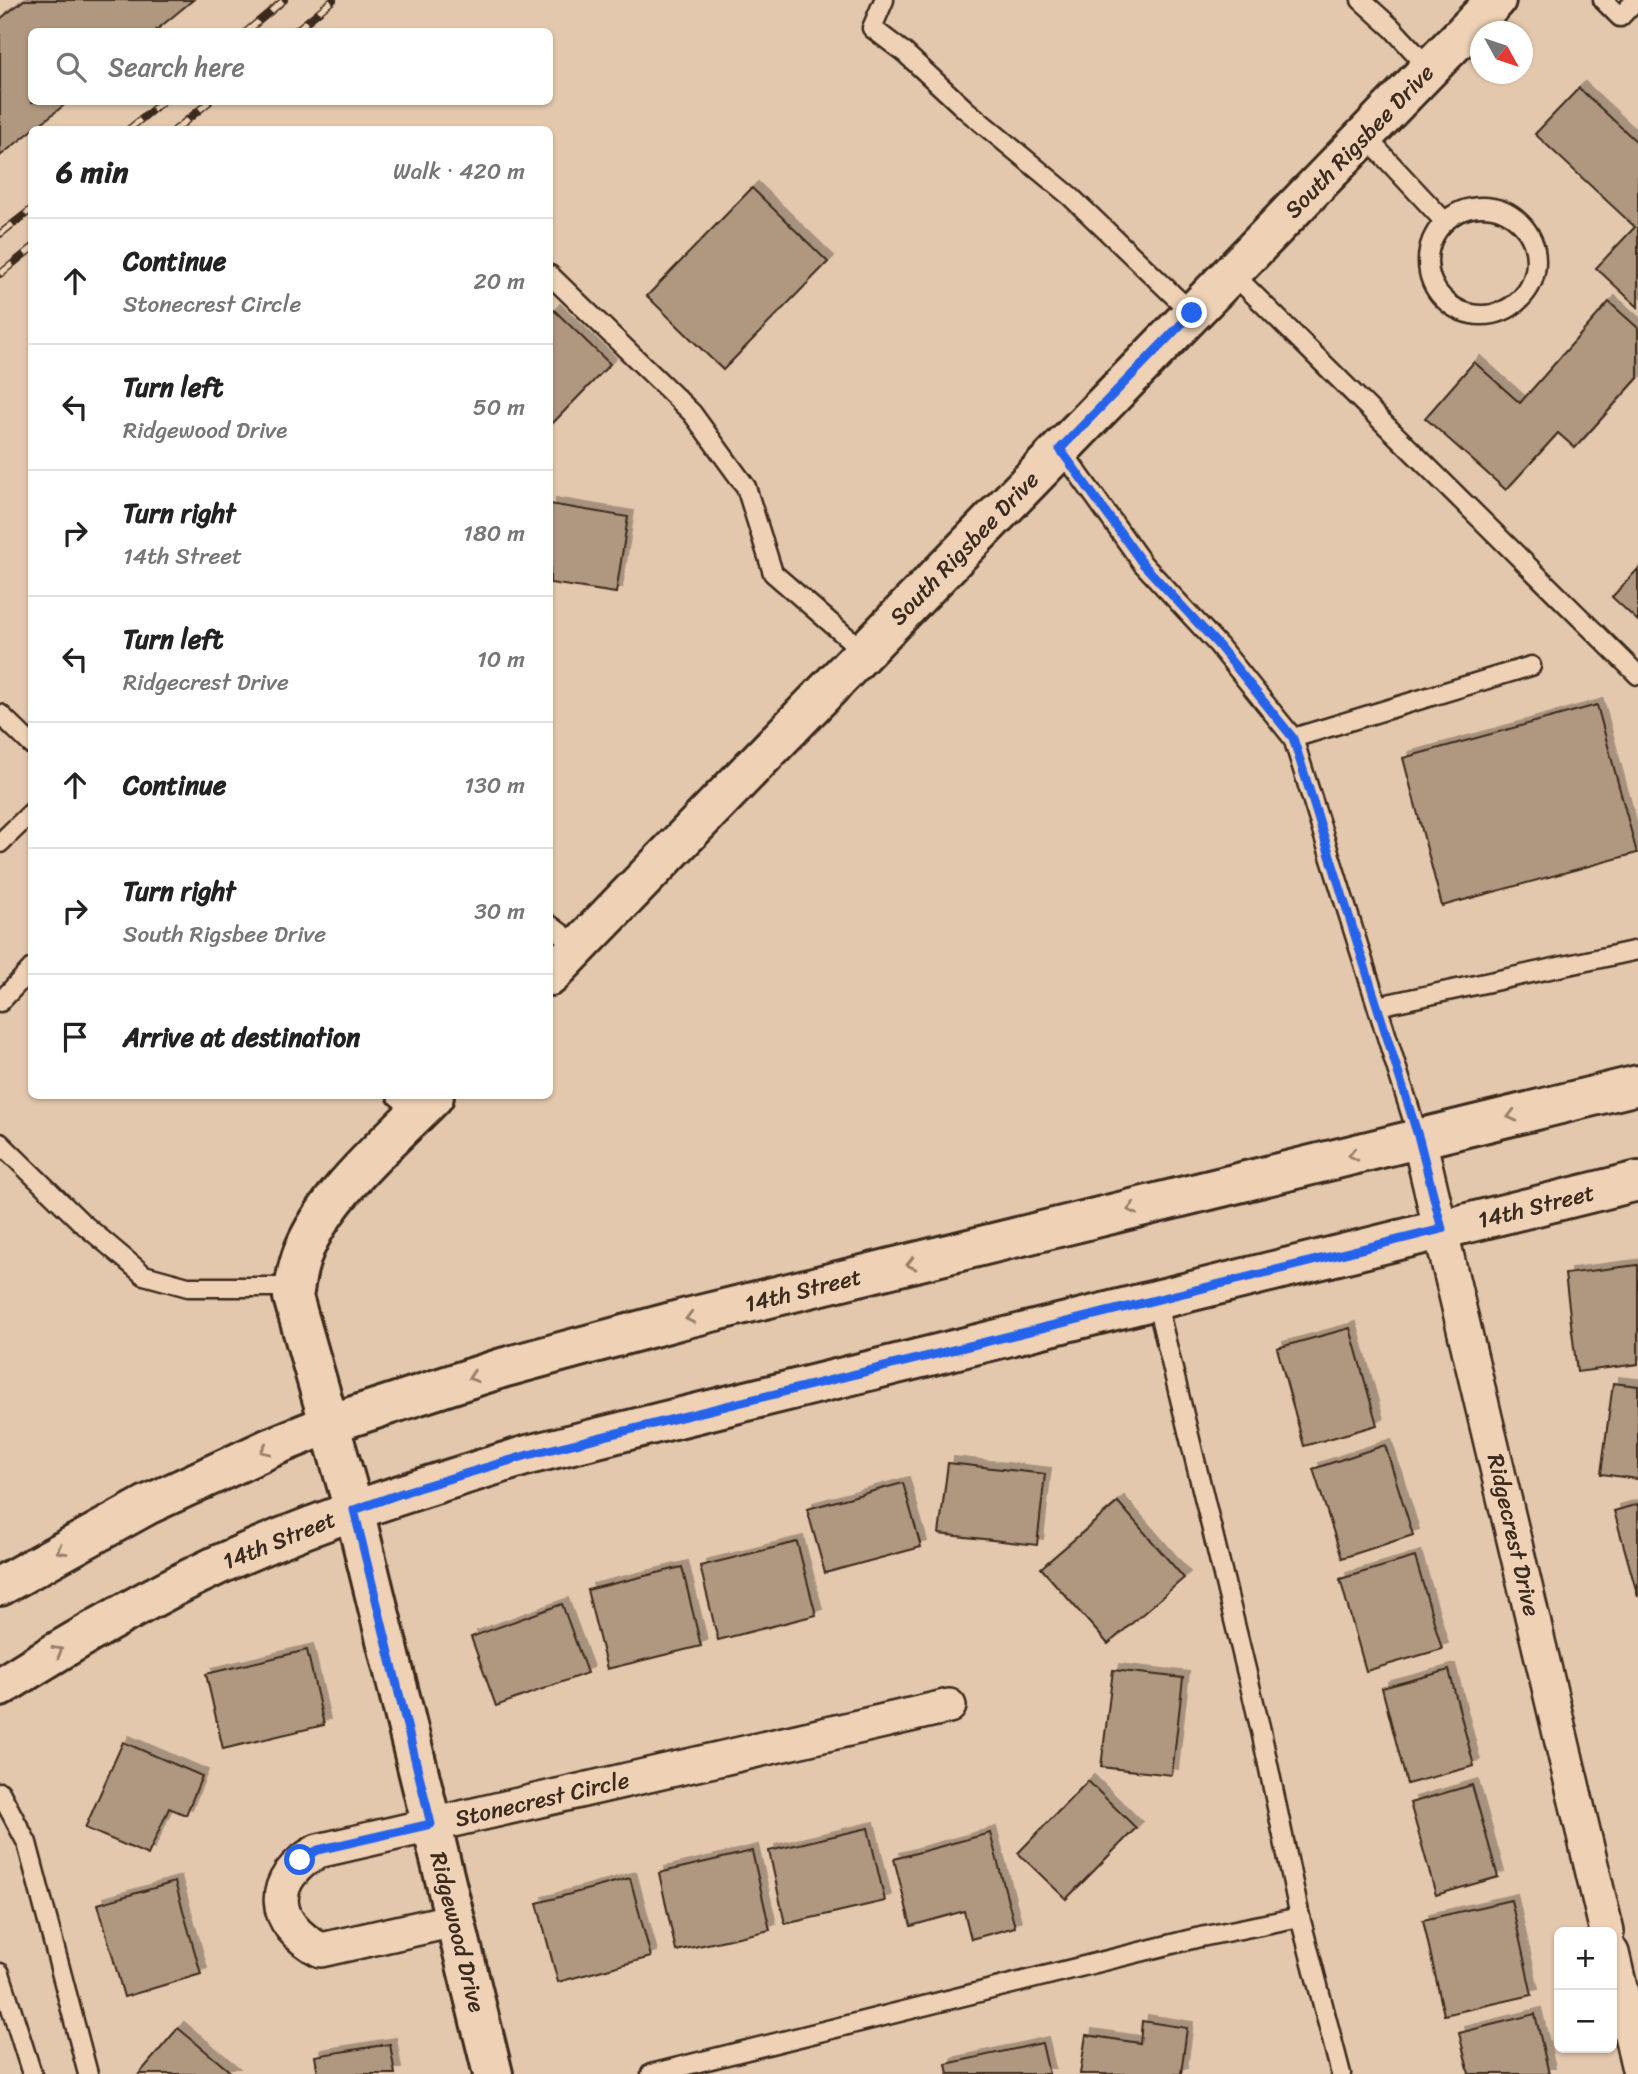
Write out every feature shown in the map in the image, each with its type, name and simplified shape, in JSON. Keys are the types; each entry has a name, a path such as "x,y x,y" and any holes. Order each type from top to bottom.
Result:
{"main road":[{"name":"South Rigsbee Drive","path":"553,967 564,935 863,651 1496,0"},
{"name":"14th Street","path":"0,1586 147,1505 272,1447 329,1424 591,1342 1638,1086"},
{"path":"329,1424 293,1297 299,1263 316,1226 416,1102"},
{"name":"14th Street","path":"0,1687 107,1623 218,1565 408,1491 528,1455 1638,1181"},
{"name":"Ridgewood Drive","path":"329,1424 354,1510 493,2074"}],"street":[{"name":"Ridgecrest Drive","path":"1419,1139 1606,1927"},
{"name":"Stonecrest Circle","path":"455,1920 321,1950 303,1941 290,1927 282,1909 281,1893 286,1877 300,1860 318,1850 949,1706"},
{"path":"1617,1975 1638,2065"}],"lane":[{"path":"884,0 872,28 905,53 966,110 1070,196 1192,313"},
{"path":"1361,0 1392,28 1429,68"},
{"path":"1603,0 1620,17 1636,0"},
{"path":"1364,135 1445,222"},
{"path":"1478,207 1496,209 1512,216 1525,228 1534,245 1536,262 1533,280 1525,296 1503,311 1477,316 1460,311 1445,301 1434,287 1429,270 1429,253 1434,236 1445,222 1460,212 1478,207"},
{"path":"1231,272 1638,675"},
{"path":"553,278 692,413 746,487 773,573 863,651"},
{"path":"1060,449 1143,564 1219,646 1293,738 1419,1139"},
{"path":"1293,738 1531,666"},
{"path":"0,714 28,741"},
{"path":"0,843 28,816"},
{"path":"1378,1006 1638,950"},
{"path":"0,1002 28,972"},
{"path":"0,1143 81,1222 144,1275 188,1287 295,1287"},
{"path":"1156,1300 1261,1731 1300,1917 1341,2074"},
{"path":"0,1792 27,1843 88,2074"},
{"path":"651,2074 1196,1938 1300,1917"},
{"path":"0,1973 32,2074"}],"building":[{"path":"24,0 193,0 159,28 28,28 28,105 64,105 38,126 28,126 28,134 0,156 0,19"},
{"path":"1579,88 1638,143 1638,307 1596,268 1635,227 1535,134"},
{"path":"752,188 828,262 723,370 647,296"},
{"path":"1609,302 1638,328 1638,378 1575,448 1558,433 1506,490 1425,418 1474,362 1520,403"},
{"path":"553,311 610,364 553,423"},
{"path":"553,504 628,517 616,593 553,583"},
{"path":"1638,569 1638,621 1612,597"},
{"path":"1597,705 1637,853 1442,906 1403,758"},
{"path":"1638,1265 1638,1364 1577,1372 1565,1274"},
{"path":"1350,1328 1377,1425 1304,1446 1277,1348"},
{"path":"1613,1383 1638,1386 1638,1479 1601,1474"},
{"path":"1385,1445 1413,1535 1342,1558 1313,1469"},
{"path":"948,1463 1045,1474 1037,1545 939,1534"},
{"path":"903,1483 921,1547 825,1573 807,1509"},
{"path":"1118,1502 1184,1578 1108,1644 1041,1568"},
{"path":"1638,1504 1638,1597 1614,1511"},
{"path":"797,1542 816,1615 718,1640 700,1566"},
{"path":"1415,1557 1442,1649 1366,1671 1340,1579"},
{"path":"682,1567 701,1646 607,1669 587,1590"},
{"path":"562,1604 587,1673 496,1706 471,1637"},
{"path":"307,1650 324,1725 223,1749 206,1674"},
{"path":"1113,1670 1183,1678 1172,1775 1101,1767"},
{"path":"1449,1670 1474,1766 1407,1784 1382,1688"},
{"path":"123,1742 202,1776 186,1815 169,1808 148,1855 85,1828"},
{"path":"1088,1781 1136,1828 1066,1899 1018,1853"},
{"path":"1472,1785 1498,1877 1436,1895 1410,1803"},
{"path":"868,1828 885,1901 785,1924 769,1851"},
{"path":"990,1833 1015,1927 971,1939 964,1911 911,1926 894,1859"},
{"path":"752,1851 770,1930 676,1951 659,1873"},
{"path":"630,1878 651,1957 558,1982 537,1903"},
{"path":"175,1882 201,1974 124,1997 98,1904"},
{"path":"1511,1900 1532,1995 1444,2015 1423,1920"},
{"path":"1535,2014 1549,2074 1469,2074 1459,2033"},
{"path":"1142,2021 1187,2028 1181,2074 1080,2074 1086,2035 1140,2043"},
{"path":"178,2028 233,2074 139,2074"},
{"path":"1042,2043 1049,2074 948,2074 946,2064"},
{"path":"390,2044 395,2074 318,2074 315,2056"}],"railway":[{"path":"251,28 284,0"},
{"path":"299,28 333,0"},
{"path":"133,126 158,105"},
{"path":"180,126 205,105"},
{"path":"0,234 28,212"},
{"path":"0,274 28,251"}],"route":[{"path":"300,1860 318,1850 431,1824 354,1510 528,1455 1442,1229 1419,1139 1293,738 1219,646 1143,564 1060,449 1192,313"}]}
